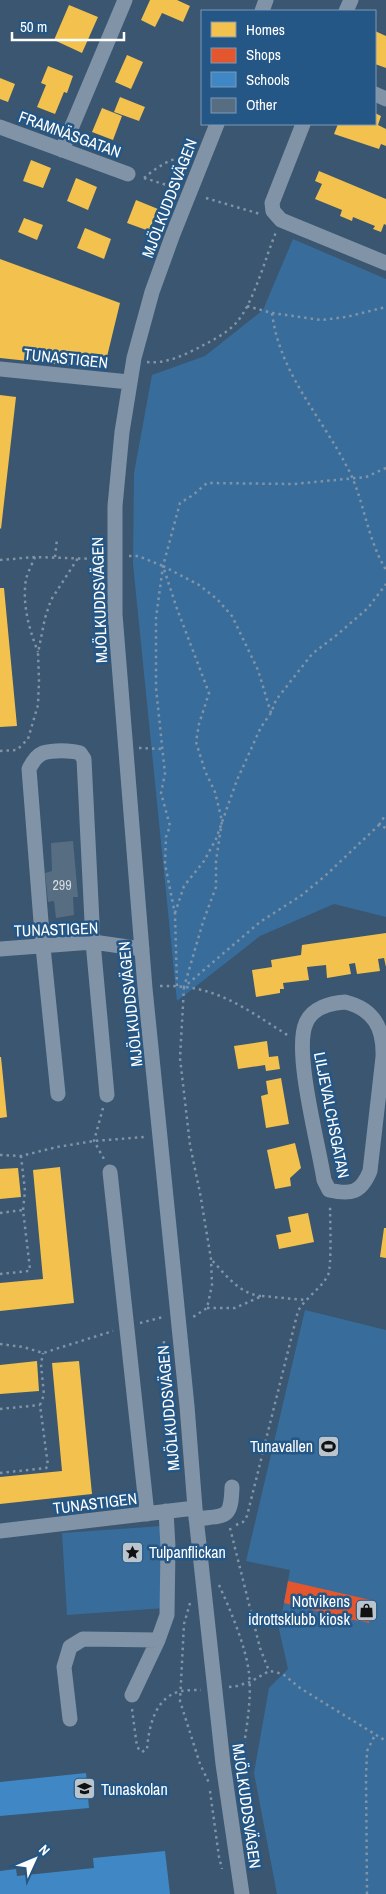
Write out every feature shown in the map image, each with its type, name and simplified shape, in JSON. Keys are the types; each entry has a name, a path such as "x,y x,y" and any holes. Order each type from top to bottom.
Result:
{"street":[{"path":"62,150 124,0"},
{"name":"MJÖLKUDDSVÄGEN","path":"217,125 152,292 134,358 122,432 115,506 115,614 142,949 196,1513 223,1764 242,1894"},
{"path":"303,125 272,203 273,211 281,220 386,263"},
{"name":"FRAMNÄSGATAN","path":"0,127 128,174"},
{"name":"TUNASTIGEN","path":"0,369 130,382"},
{"path":"58,1094 43,947 29,769 34,760 42,754 72,750 80,753 84,758 93,942 107,1095"},
{"name":"TUNASTIGEN","path":"0,950 93,942 142,949"},
{"name":"LILJEVALCHSGATAN","path":"345,1002 356,1005 376,1021 383,1045 382,1113 370,1172 362,1188 346,1192 328,1190 324,1180 308,1094 301,1044 306,1022 321,1008 332,1003 345,1002"},
{"path":"110,1172 147,1514"},
{"name":"TUNASTIGEN","path":"0,1531 166,1511 196,1513 216,1517 227,1513 232,1505 232,1487"},
{"path":"132,1695 158,1640 167,1615 168,1547 166,1511"},
{"path":"70,1719 64,1667 70,1647 83,1639 158,1640"}],"path":[{"path":"144,178 154,169 168,161 184,156 193,156"},
{"path":"128,174 173,187"},
{"path":"134,358 149,362 169,360 183,356 236,324 247,306 281,220 206,198"},
{"path":"247,306 272,314 321,320 346,317 386,307"},
{"path":"272,314 275,333 284,360 352,478 377,554 386,570"},
{"path":"177,986 175,914 165,864 166,837 170,826 161,793 165,774 156,688 156,618 163,566 180,503 207,483 294,484 366,477 386,468"},
{"path":"55,558 57,539"},
{"path":"127,556 138,556 163,566 199,585 217,599 232,616 258,670 271,713"},
{"path":"34,557 26,580 26,614 38,653"},
{"path":"0,560 34,557 96,559"},
{"path":"0,751 16,750 28,739 38,705 38,653 45,618 51,600 78,558"},
{"path":"163,566 209,693 199,724 196,742 205,771 215,792 222,821 216,861 216,887 203,922 184,987 180,1058 190,1145 211,1259 212,1285 207,1308"},
{"path":"175,914 184,886 204,861 216,840 237,780 261,727 271,713 276,700 312,654 368,608 386,584"},
{"path":"137,748 163,749"},
{"path":"184,987 260,922 302,895 325,876 379,825 386,814"},
{"path":"379,825 386,828"},
{"path":"159,986 207,990 232,1001 301,1044"},
{"path":"107,1095 94,1141 110,1172"},
{"path":"0,1156 21,1156 57,1147 94,1141 149,1137"},
{"path":"0,1274 30,1269 23,1210 25,1191 21,1156"},
{"path":"269,1671 260,1648 230,1526 240,1524 247,1516 298,1311 329,1272 330,1202 328,1190"},
{"path":"0,1213 23,1210"},
{"path":"211,1259 232,1282 253,1296 305,1300"},
{"path":"190,1319 207,1308 235,1308 262,1296"},
{"path":"0,1344 23,1347 43,1353 165,1316"},
{"path":"0,1473 46,1468 48,1466 40,1405 44,1394 41,1364 43,1353"},
{"path":"0,1409 40,1405"},
{"path":"218,1581 231,1612 249,1671 250,1703 242,1758 236,1772"},
{"path":"191,1602 184,1624 180,1691 182,1711 200,1764 210,1785"},
{"path":"228,1687 250,1682 269,1671 284,1675 300,1688 386,1741"},
{"path":"132,1695 134,1731 137,1747 142,1752 147,1748 150,1729 160,1702 180,1691 201,1690"},
{"path":"367,1894 367,1751 375,1735"}],"shaded area":[{"path":"293,239 386,279 386,917 334,904 260,936 177,1001 133,564 134,473 152,375 205,356 263,310"},
{"name":"Tunavallen","path":"305,1310 386,1330 386,1894 277,1894 254,1773 269,1688 288,1669 279,1629 290,1570 246,1561"},
{"path":"162,1526 165,1608 67,1615 62,1533"}],"building: Homes":[{"path":"150,0 177,0 190,6 183,22 162,13 155,27 141,20"},
{"path":"69,5 98,17 82,53 54,40"},
{"path":"376,31 386,36 386,68 376,64"},
{"path":"127,55 143,62 131,89 115,82"},
{"path":"48,66 73,76 67,93 64,92 55,114 37,107 46,85 41,83"},
{"path":"0,78 15,84 8,102 0,99"},
{"path":"120,97 145,107 139,121 114,112"},
{"path":"102,108 122,116 113,140 92,132"},
{"path":"376,114 381,116 378,125 386,129 386,146 381,144 379,149 334,134 338,125 376,125"},
{"path":"31,160 51,168 43,188 23,181"},
{"path":"319,171 386,199 386,225 384,224 381,232 373,229 375,226 353,217 352,221 340,216 342,210 315,199 322,184 315,181"},
{"path":"76,178 97,187 88,210 67,201"},
{"path":"136,200 158,209 149,231 127,223"},
{"path":"24,218 43,225 37,240 18,232"},
{"path":"85,228 111,239 104,259 77,248"},
{"path":"0,259 120,303 104,369 0,358"},
{"path":"0,395 16,397 1,529 0,528"},
{"path":"0,588 4,588 17,726 0,727"},
{"path":"386,933 386,967 384,958 378,959 380,971 357,974 355,963 349,964 351,974 327,978 326,965 307,967 309,980 283,983 284,989 280,989 280,993 256,997 252,970 272,967 271,960 301,955 302,945"},
{"path":"267,1041 269,1057 278,1056 280,1069 266,1071 265,1065 238,1069 234,1046"},
{"path":"0,1057 7,1117 0,1118"},
{"path":"281,1078 289,1124 266,1128 261,1096 268,1094 266,1081"},
{"path":"295,1143 301,1168 290,1178 291,1186 275,1189 267,1150"},
{"path":"60,1167 74,1303 0,1311 0,1283 43,1279 33,1170"},
{"path":"18,1168 21,1197 0,1199 0,1169"},
{"path":"308,1213 314,1242 279,1249 276,1235 291,1232 288,1217"},
{"path":"384,1228 386,1228 386,1258 380,1257"},
{"path":"37,1361 39,1391 0,1394 0,1365"},
{"path":"79,1361 92,1494 0,1504 0,1477 62,1471 52,1363"}],"building: Shops":[{"path":"288,1581 375,1601 369,1623 340,1617 339,1622 319,1617 321,1612 284,1603"}],"building: Schools":[{"path":"86,1773 89,1808 0,1816 0,1782"},
{"path":"165,1851 170,1894 0,1894 0,1871 16,1869 17,1876 94,1868 93,1858"}],"building: Other":[{"path":"73,841 78,897 73,897 74,915 56,918 54,901 48,902 45,873 52,871 51,843"}],"place":[{"name":"Tunavallen","path":"329,1446"},
{"name":"Tulpanflickan","path":"133,1552"},
{"name":"Notvikens idrottsklubb kiosk","path":"366,1610"},
{"name":"Tunaskolan","path":"85,1789"}]}
